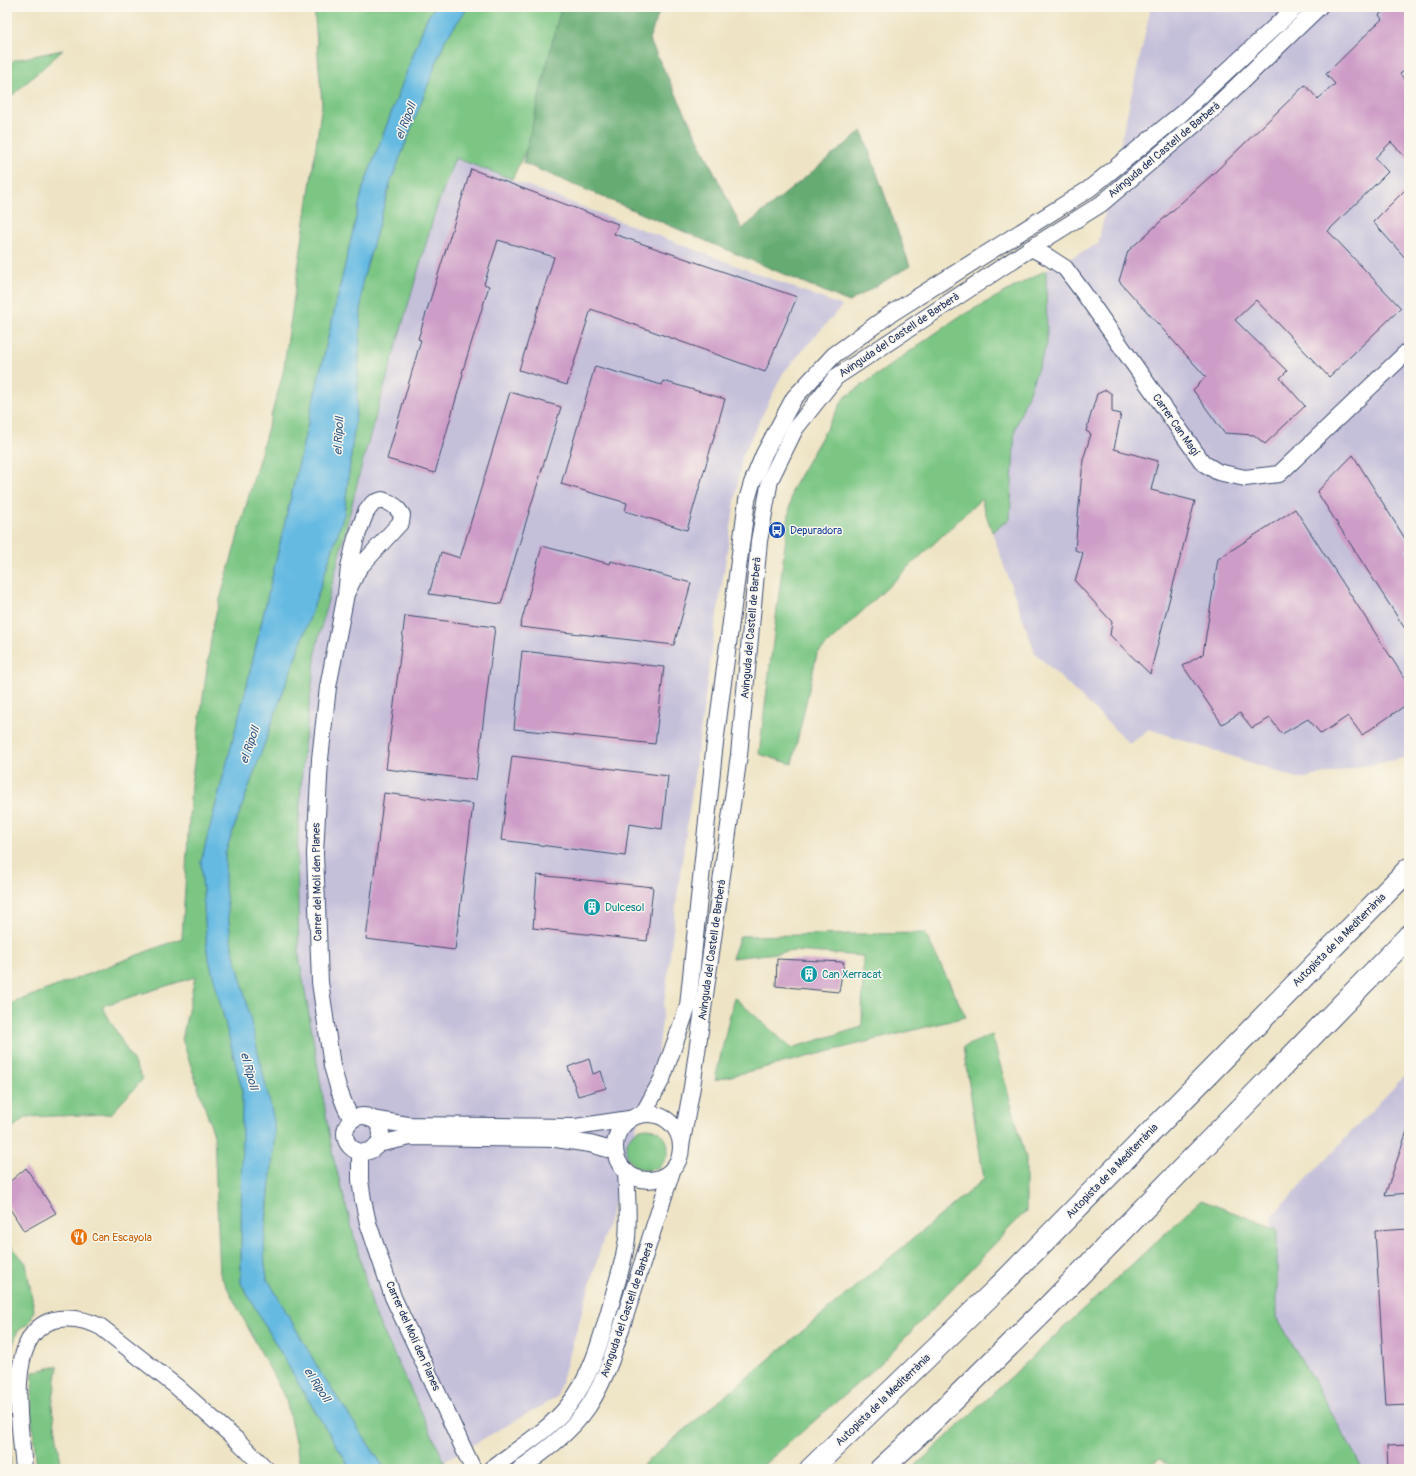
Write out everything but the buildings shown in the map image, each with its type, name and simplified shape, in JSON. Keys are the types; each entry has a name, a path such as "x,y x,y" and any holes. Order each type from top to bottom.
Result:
{"highway":[{"name":"Autopista de la Mediterrània","path":"811,1469 1000,1286 1409,869"},
{"path":"881,1469 918,1435 1047,1308 1409,936"}],"street":[{"name":"Avinguda del Castell de Barberà","path":"636,1117 662,1079 688,1006 714,751 748,500 752,483 764,454 794,398 834,355 889,315 1089,189 1181,114 1296,7"},
{"name":"Avinguda del Castell de Barberà","path":"681,1146 693,1079 739,755 759,541 770,480 795,429 836,377 1030,248 1107,199 1212,110 1319,7"},
{"name":"Carrer Can Magí","path":"1030,248 1065,268 1203,463 1218,472 1245,478 1279,474 1409,350"},
{"name":"Carrer del Molí den Planes","path":"346,594 359,568 401,522 402,515 390,503 382,500 373,503 366,512 354,545 328,687 320,759 315,854 320,982 332,1066 338,1090 352,1120"},
{"path":"615,1151 590,1144 556,1139 411,1137 378,1144 370,1151 360,1152 354,1150 346,1141 345,1135 348,1124 352,1120 362,1117 408,1125 576,1127 636,1117 654,1114 665,1118 673,1125 681,1146 680,1154 673,1168 665,1175 655,1179 644,1180 634,1177 621,1166 615,1151 615,1142 622,1125 636,1117"},
{"path":"371,1119 379,1127 380,1139 378,1144"},
{"name":"Carrer del Molí den Planes","path":"360,1152 360,1180 368,1223 393,1297 473,1469"},
{"name":"Avinguda del Castell de Barberà","path":"520,1469 558,1440 568,1430 588,1407 601,1385 614,1353 673,1168"},
{"name":"Avinguda del Castell de Barberà","path":"491,1468 532,1440 552,1423 568,1406 587,1376 600,1341 622,1266 627,1239 628,1218 626,1171"},
{"path":"24,1469 18,1392 22,1358 30,1340 43,1325 53,1320 80,1319 101,1327 177,1387 240,1443 266,1469"}],"shaded area":[{"path":"1151,7 1409,7 1409,757 1300,779 1149,729 1130,744 1035,653 992,532 1010,519 1015,429 1047,344 1046,270 1098,244"},
{"path":"455,158 842,306 783,373 742,457 713,641 678,890 658,1054 557,1397 444,1461 374,1312 333,1157 299,956 297,850 303,755 317,644 363,460 436,209"},
{"path":"1409,1071 1409,1469 1363,1469 1277,1317 1272,1216"}],"green space":[{"path":"314,7 435,7 427,18 363,188 246,689 201,862 207,951 242,1089 241,1283 301,1388 351,1469 301,1469 286,1400 220,1274 214,1135 182,1039 195,977 102,1006 143,1079 111,1114 26,1117 7,1132 7,1005 182,938 191,784 213,625 283,373 322,104"},
{"path":"468,7 561,7 527,148 512,179 455,158 436,209 363,460 317,644 303,755 297,850 299,956 333,1156 374,1312 448,1469 385,1469 322,1375 267,1278 264,1245 274,1142 242,983 232,948 225,888 225,853 315,603 344,514 357,404 362,283 391,181 445,40"},
{"path":"561,7 661,7 649,39 742,229 862,131 910,266 849,302 523,163"},
{"path":"63,50 7,100 7,66 14,60"},
{"path":"1046,270 1047,344 1015,429 1010,519 992,532 981,499 817,654 792,764 759,754 792,489 844,398 957,318"},
{"path":"925,933 966,1017 715,1080 734,997 791,1048 862,1027 863,956 795,951 732,958 740,936"},
{"path":"992,1035 1026,1158 1026,1211 880,1364 759,1469 638,1469 984,1179 963,1047"},
{"path":"647,1128 662,1134 668,1149 662,1164 647,1170 632,1164 626,1149 632,1134"},
{"path":"1201,1200 1277,1229 1277,1317 1363,1469 1173,1469 1160,1458 1144,1469 912,1469"},
{"path":"7,1241 26,1263 34,1310 30,1322 17,1332 12,1348 7,1387"},
{"path":"58,1366 52,1406 62,1469 37,1469 31,1411 33,1372"},
{"path":"7,1404 11,1469 7,1469"}],"water":[{"name":"el Ripoll","path":"435,7 468,7 445,40 391,181 362,283 357,404 344,514 315,603 225,853 225,888 232,948 242,983 274,1121 273,1154 264,1244 265,1269 267,1278 322,1375 385,1469 351,1469 301,1388 241,1283 242,1089 207,951 201,862 246,689 363,188 427,18"}],"place":[{"name":"Depuradora","path":"777,530"},
{"name":"Dulcesol","path":"592,907"},
{"name":"Can Xerracat","path":"809,974"},
{"name":"Can Escayola","path":"79,1237"}]}
